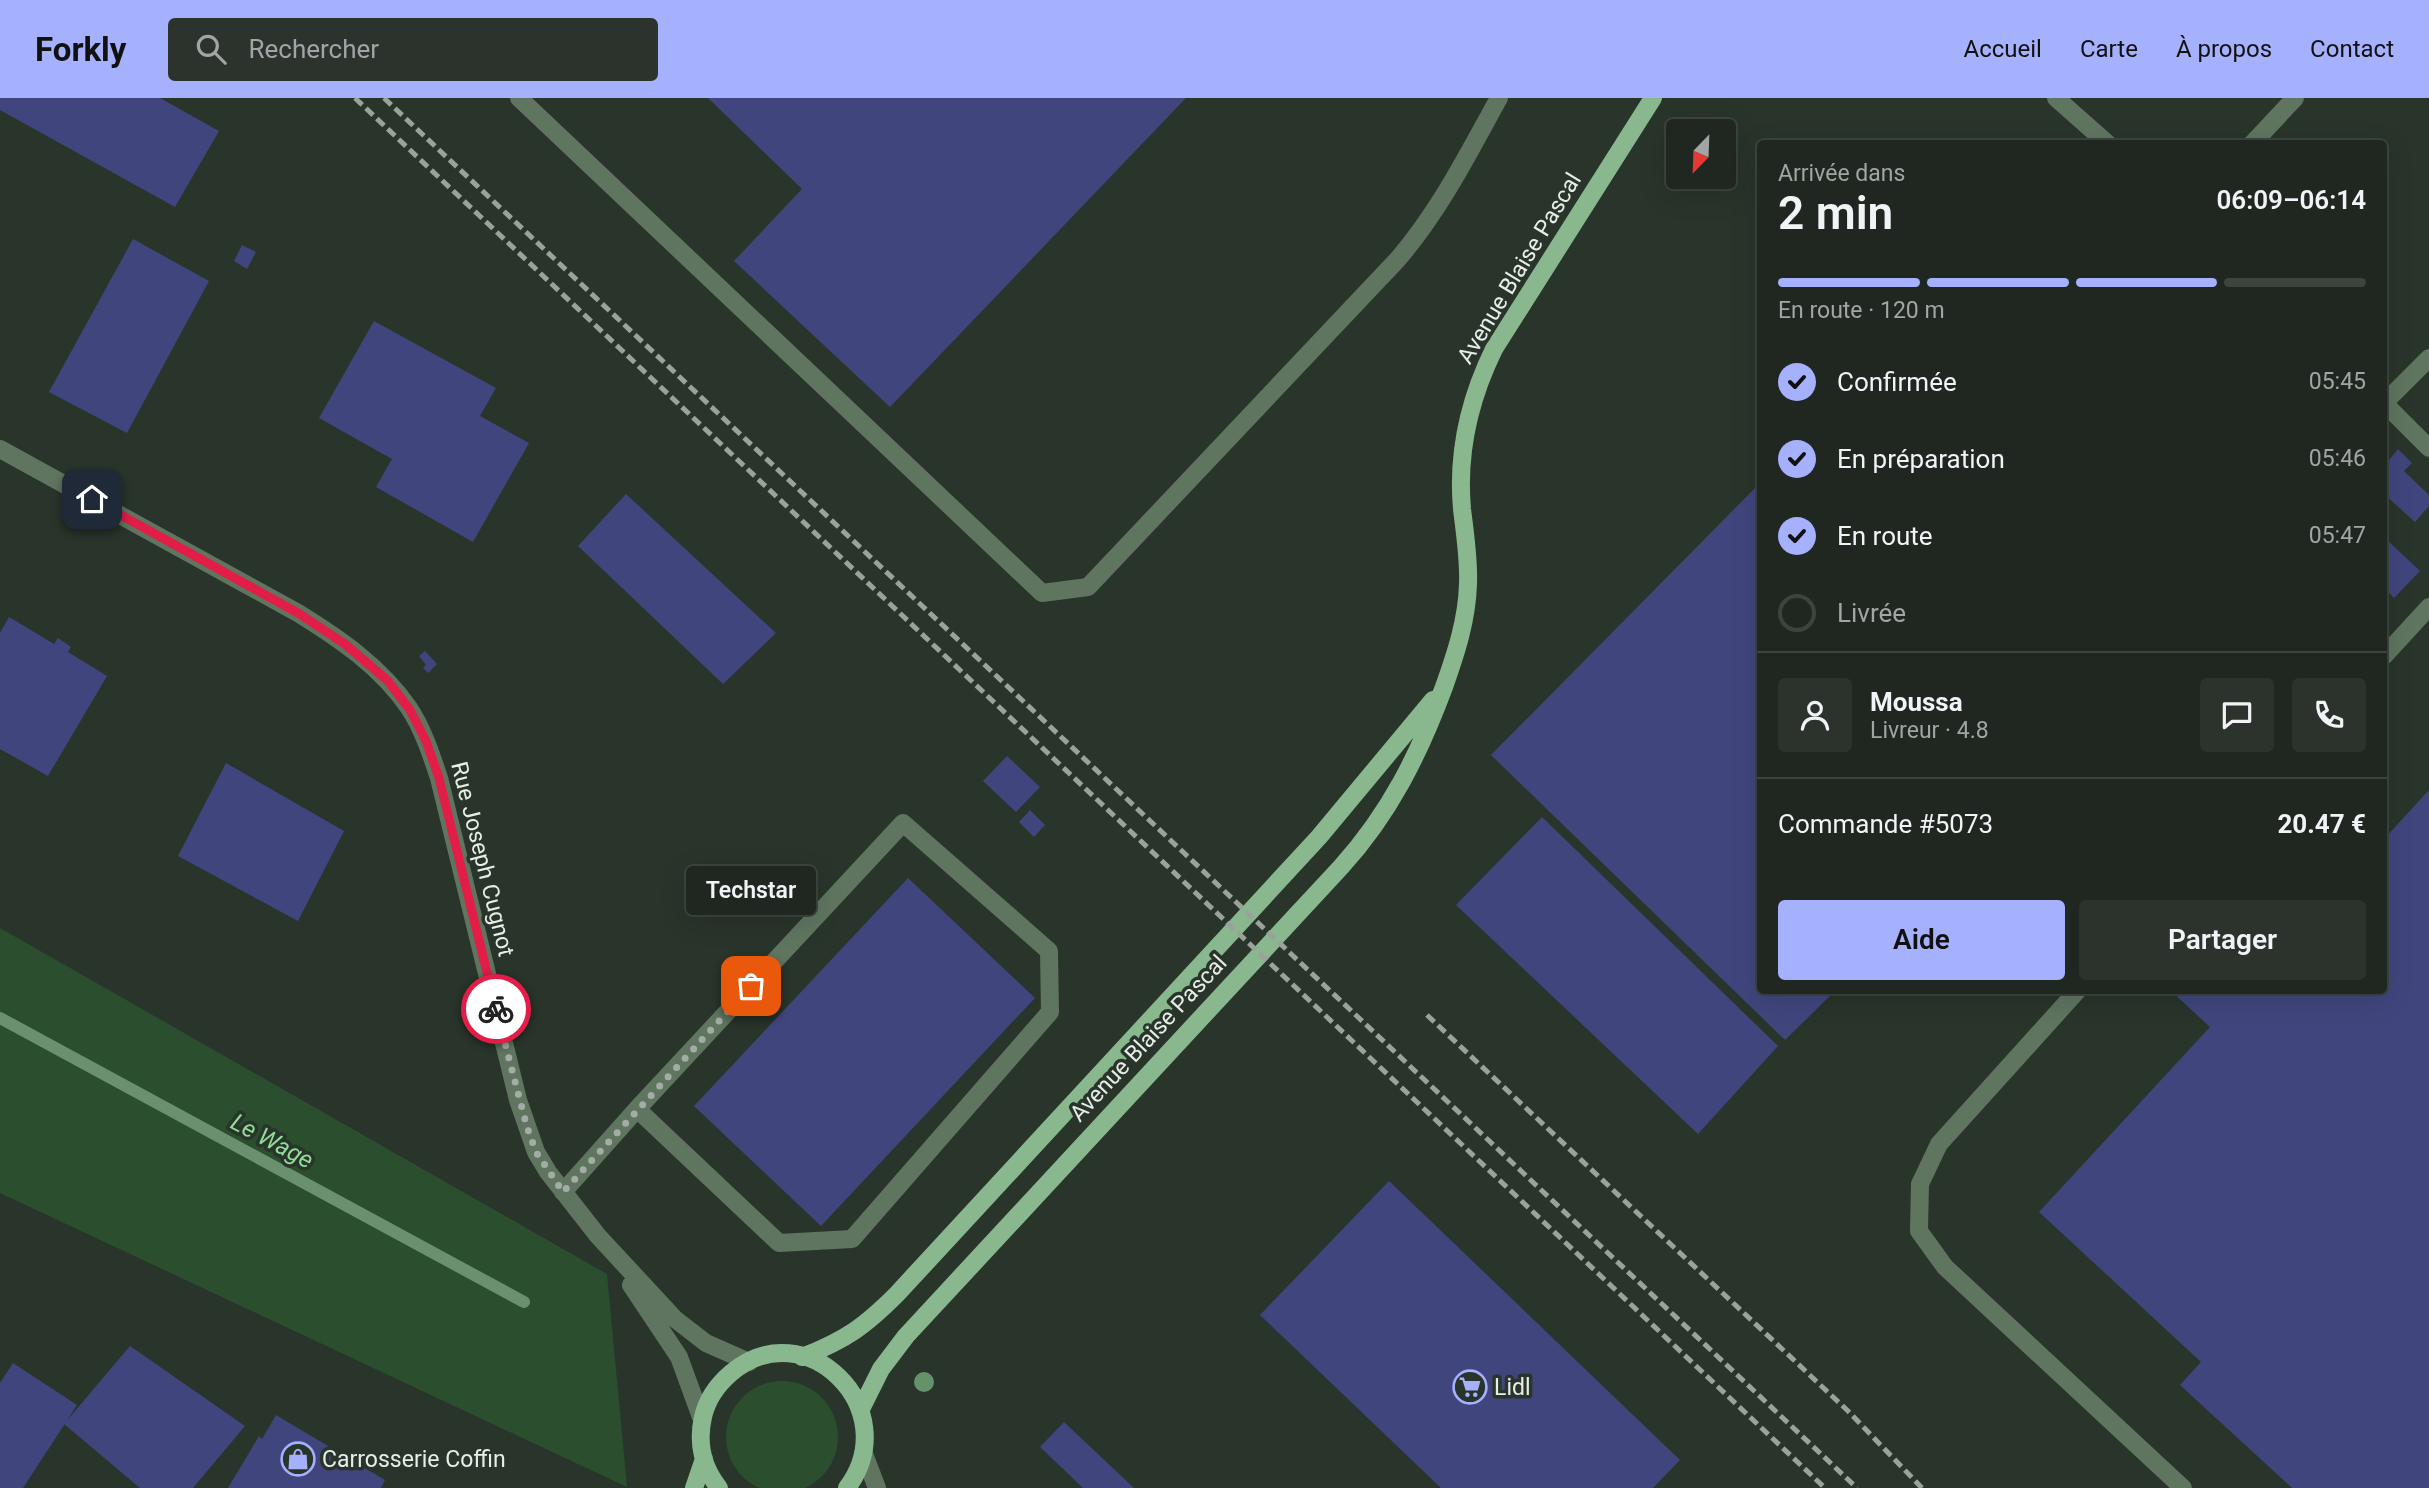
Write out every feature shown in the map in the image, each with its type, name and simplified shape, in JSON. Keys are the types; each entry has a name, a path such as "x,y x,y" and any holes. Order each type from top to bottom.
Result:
{"main road":[{"name":"Avenue Blaise Pascal","path":"861,1409 881,1369 906,1336 1356,850 1398,791 1418,752 1454,662 1466,610 1468,562 1462,508 1462,457 1472,402 1494,349 1653,98"},
{"name":"Avenue Blaise Pascal","path":"802,1357 829,1347 854,1333 910,1281 1326,828 1417,722 1445,683"},
{"path":"719,1488 704,1460 700,1436 702,1420 716,1388 734,1370 749,1362 779,1354 802,1357 821,1364 838,1375 848,1385 861,1409 866,1435 864,1454 848,1488"},
{"path":"694,1488 704,1460"}],"street":[{"path":"519,98 1042,593 1088,587 1398,258 1417,237 1449,189 1499,98"},
{"path":"2056,98 2103,140"},
{"path":"2256,140 2295,98"},
{"path":"2387,400 2429,358"},
{"path":"2387,406 2429,448"},
{"name":"Rue Joseph Cugnot","path":"0,449 286,606 330,633 388,681 410,710 426,741 439,778 521,1109 536,1152 658,1323 679,1357 702,1420"},
{"path":"2387,653 2429,607"},
{"path":"563,1192 637,1109 903,822 1049,951 1050,1012 852,1239 779,1243 637,1109"},
{"path":"2074,994 1939,1144 1920,1184 1919,1231 1945,1267 2183,1488"},
{"name":"Rue Joseph Cugnot","path":"598,1236 675,1319 706,1343 749,1362"},
{"path":"864,1454 877,1488"}],"green space":[{"path":"0,928 607,1274 627,1487 0,1193"},
{"path":"771,1382 793,1382 813,1390 829,1406 837,1426 834,1459 822,1477 804,1489 760,1489 742,1477 730,1459 727,1448 727,1426 735,1406 751,1390"}],"building":[{"path":"0,98 160,98 219,131 175,207 0,110"},
{"path":"708,98 1186,98 890,407 734,261 802,189"},
{"path":"133,239 209,281 127,433 49,392"},
{"path":"242,245 256,252 247,269 234,261"},
{"path":"374,321 496,388 480,416 529,443 473,542 376,487 392,459 319,418"},
{"path":"2398,449 2412,463 2404,471 2429,495 2429,506 2415,522 2387,497 2387,462"},
{"path":"1757,486 1757,994 1832,994 1785,1040 1491,755"},
{"path":"626,494 776,633 723,684 578,546"},
{"path":"2387,540 2420,571 2394,598 2387,591"},
{"path":"9,617 54,644 58,638 71,647 68,652 107,676 48,776 0,749 0,633"},
{"path":"425,651 437,664 428,673 419,656"},
{"path":"1007,756 1040,787 1016,812 983,781"},
{"path":"226,763 344,831 298,921 178,856"},
{"path":"2429,790 2429,1488 2292,1488 2180,1385 2201,1362 2039,1212 2210,1027 2174,994 2387,994 2387,836"},
{"path":"1030,810 1045,825 1034,837 1019,822"},
{"path":"1542,817 1778,1046 1698,1134 1456,905"},
{"path":"908,878 1035,998 821,1226 694,1106"},
{"name":"Lidl","path":"1389,1181 1680,1460 1653,1488 1441,1488 1260,1315"},
{"path":"130,1346 245,1426 193,1488 140,1488 64,1424"},
{"path":"13,1363 77,1405 23,1488 0,1488 0,1383"},
{"name":"Carrosserie Coffin","path":"276,1415 385,1480 381,1488 228,1488 259,1436 262,1439"},
{"path":"1064,1422 1134,1488 1083,1488 1040,1447"}],"waterway":[{"name":"Le Wage","path":"0,1018 524,1302"}],"railway":[{"path":"355,98 1825,1488"},
{"path":"384,98 1857,1488"},
{"path":"1427,1015 1848,1411 1922,1488"}],"way so far":[{"path":"496,1009 518,1100 536,1152 563,1192 751,986"}],"place":[{"name":"Techstar","path":"751,986"},
{"name":"Lidl","path":"1470,1387"},
{"name":"Carrosserie Coffin","path":"298,1459"}],"route":[{"path":"92,499 298,613 360,655 388,681 410,710 426,741 439,778 496,1009"}]}
